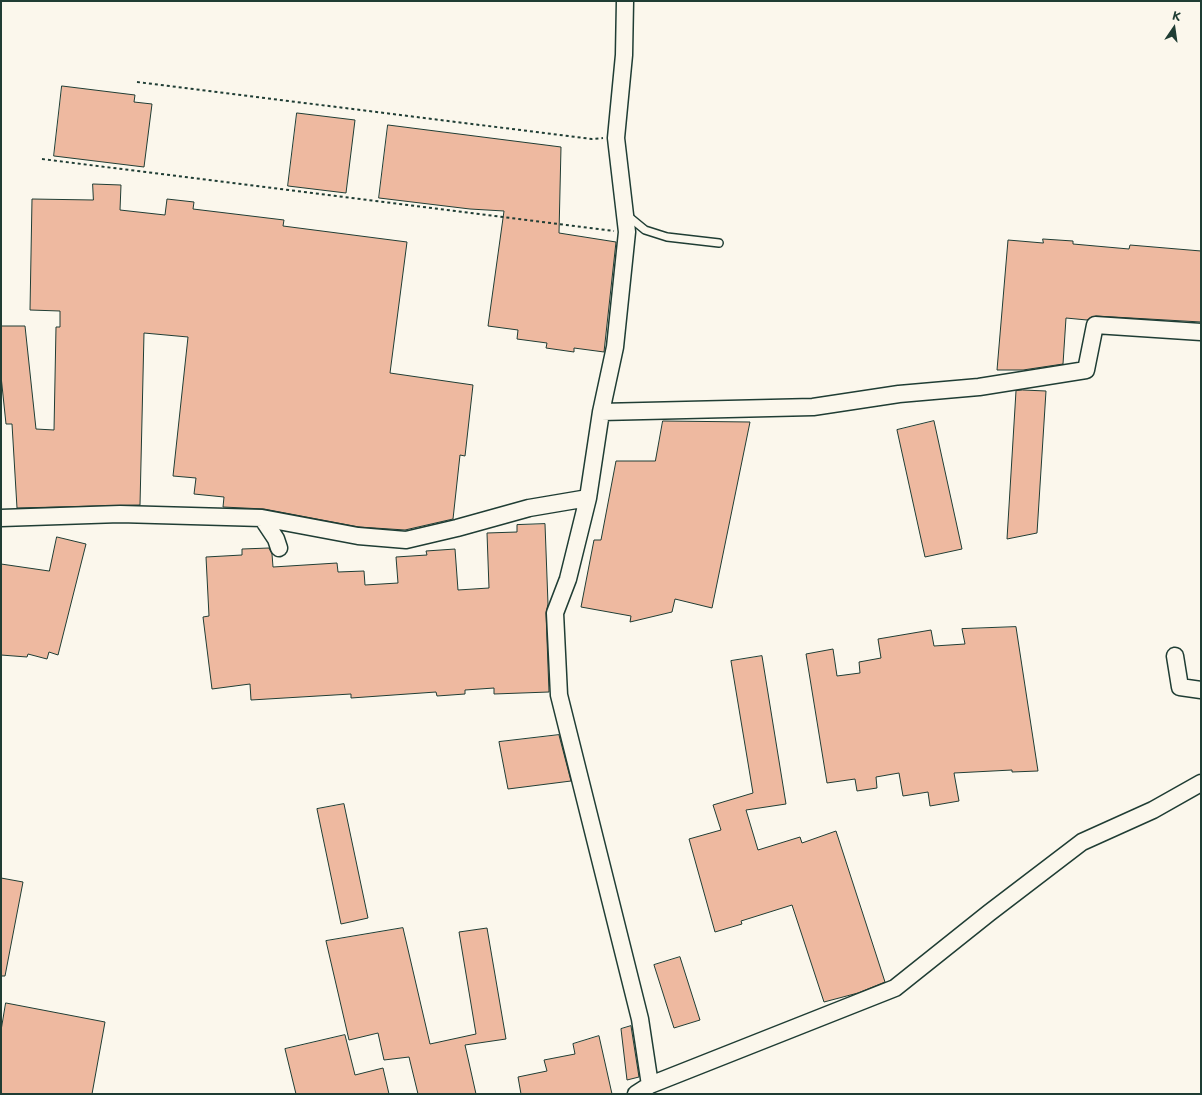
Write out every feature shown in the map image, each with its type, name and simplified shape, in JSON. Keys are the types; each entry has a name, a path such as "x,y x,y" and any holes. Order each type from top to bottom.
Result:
{"street":[{"path":"625,1 624,55 616,138 627,232 614,347 601,412 588,498 568,579 556,613 559,695 640,1019 650,1085"},
{"path":"601,412 813,407 899,394 979,387 1086,370 1096,325 1201,332"},
{"path":"1,518 120,514 262,518 358,536 406,540 458,528 529,508 588,498"},
{"path":"262,518 276,539 278,548"},
{"path":"1175,656 1180,687 1201,690"},
{"path":"636,1094 650,1085 895,988 989,913 1082,842 1153,810 1201,783"}],"lane":[{"path":"626,214 645,230 667,237 719,243"}],"path":[{"path":"137,82 592,139 616,138"},
{"path":"42,159 627,232"}],"building":[{"path":"62,86 135,95 134,102 152,104 144,167 54,156"},
{"path":"297,113 355,120 346,193 288,186"},
{"path":"388,125 561,147 559,233 616,242 604,352 574,348 574,352 546,348 547,343 517,339 518,330 488,326 504,211 470,209 379,198"},
{"path":"93,184 121,185 120,210 165,215 167,199 194,202 193,209 284,220 283,226 407,242 390,373 473,385 465,456 460,455 453,519 405,530 359,527 264,509 223,507 224,497 194,494 196,478 173,476 188,337 144,333 140,505 17,508 12,424 6,424 1,376 1,326 25,326 36,429 54,430 56,327 60,327 60,311 30,310 32,199 93,200"},
{"path":"1043,239 1073,241 1073,244 1129,249 1130,245 1201,251 1201,322 1096,316 1087,320 1066,318 1063,364 1023,370 997,370 1008,240 1043,243"},
{"path":"1016,391 1046,391 1037,533 1007,539"},
{"path":"663,421 750,422 712,608 675,599 672,612 630,622 631,616 581,607 594,540 601,540 616,461 655,461"},
{"path":"934,421 962,549 925,557 897,430"},
{"path":"545,524 549,692 494,694 494,688 465,690 465,694 437,696 436,692 351,698 351,694 251,700 250,684 212,689 203,617 209,616 206,557 242,555 242,549 269,548 272,554 273,567 337,563 338,572 364,571 365,585 398,583 396,557 427,555 426,551 455,549 458,590 489,588 487,533 517,532 517,525"},
{"path":"57,537 86,544 58,655 49,652 47,659 28,654 27,657 1,655 1,564 49,571"},
{"path":"1016,627 1038,771 1012,772 1012,770 954,773 959,801 930,806 928,792 903,796 899,773 876,777 877,788 857,791 855,779 827,783 806,654 833,649 837,676 860,673 859,662 881,658 878,639 931,630 934,646 965,644 962,629"},
{"path":"762,656 786,804 746,810 758,850 800,837 802,843 836,831 885,982 858,993 824,1002 792,905 741,921 742,924 715,932 689,839 721,830 713,805 753,793 731,661"},
{"path":"559,735 571,781 508,789 499,742"},
{"path":"344,804 368,918 341,924 317,809"},
{"path":"1,878 23,882 5,976 1,976"},
{"path":"403,928 430,1044 476,1034 459,932 487,928 506,1039 465,1045 476,1094 418,1094 409,1057 384,1060 378,1033 349,1040 326,941"},
{"path":"680,957 700,1020 674,1028 654,965"},
{"path":"6,1003 105,1022 92,1094 1,1094 1,1031"},
{"path":"631,1026 639,1077 627,1080 621,1029"},
{"path":"345,1035 355,1075 383,1068 389,1094 296,1094 285,1049"},
{"path":"599,1036 612,1094 521,1094 518,1077 547,1071 544,1060 575,1054 573,1044"}]}
